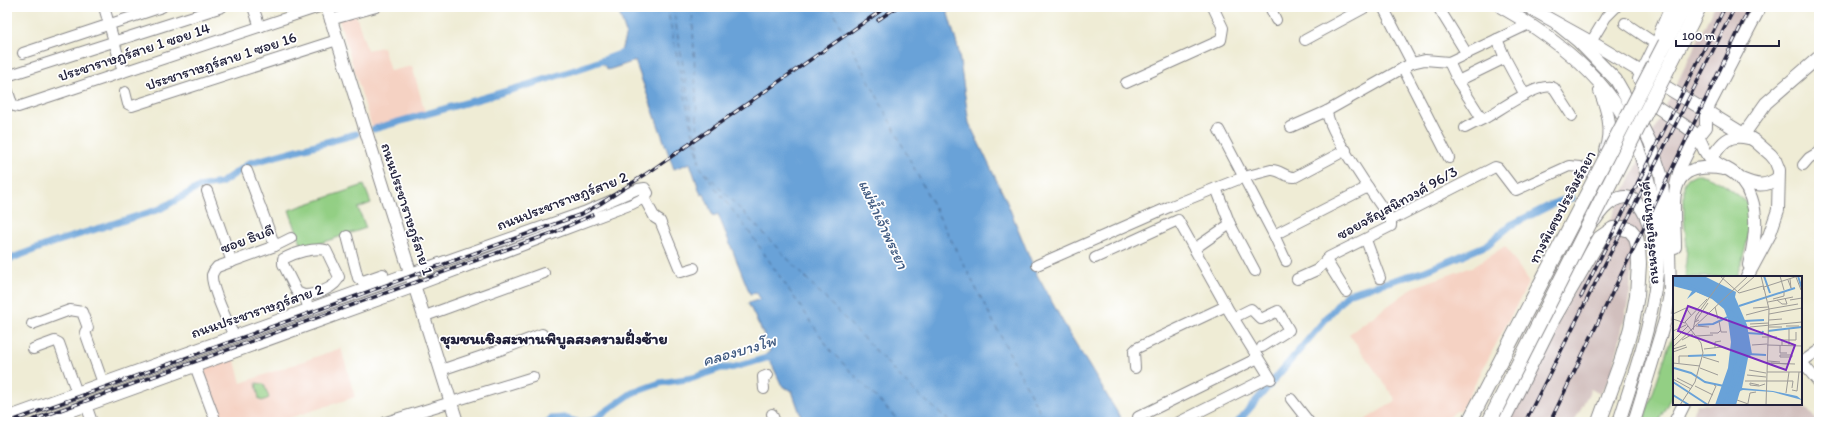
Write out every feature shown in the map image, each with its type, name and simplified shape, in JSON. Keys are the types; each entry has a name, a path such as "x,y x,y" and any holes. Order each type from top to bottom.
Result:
{"highway":[{"name":"ทางพิเศษประจิมรัถยา","path":"1488,422 1699,7"},
{"name":"ทางพิเศษประจิมรัถยา","path":"1470,422 1676,8"},
{"path":"1502,422 1553,319 1600,238 1613,229 1624,228 1630,230 1636,237 1638,246 1639,264 1637,295 1631,328 1622,360 1599,422"}],"main road":[{"name":"ถนนประชาราษฎร์สาย 1","path":"326,7 379,177 425,316 457,422"},
{"name":"ถนนจรัญสนิทวงศ์","path":"1501,7 1529,24 1562,48 1595,79 1607,93 1628,128 1649,182 1658,234 1658,258 1649,324 1619,422"},
{"name":"ถนนจรัญสนิทวงศ์","path":"1528,7 1591,42 1629,66 1647,68 1670,90 1747,136 1764,148 1775,160 1779,170 1778,210 1769,236 1748,276"},
{"path":"1670,90 1667,84 1669,74 1705,7"},
{"path":"1670,276 1675,250 1674,199 1681,165 1690,147 1706,127 1706,111 1760,7"},
{"path":"1647,68 1656,44 1676,8 1696,23"},
{"name":"ถนนจรัญสนิทวงศ์","path":"1557,24 1578,41 1616,80 1629,100 1650,142 1661,174 1664,193 1670,294 1665,320 1634,422"},
{"path":"1711,159 1727,140 1735,136 1747,136 1766,102 1819,57"},
{"name":"ถนนจรัญสนิทวงศ์","path":"1647,68 1637,86 1664,112 1685,125 1698,137 1702,149 1711,159 1741,180 1751,199 1755,216 1754,238 1747,276"},
{"name":"ถนนจรัญสนิทวงศ์","path":"1470,422 1487,392 1503,351 1608,145 1610,135 1607,111 1595,79"},
{"path":"1676,185 1683,174 1694,168 1712,167 1727,169"},
{"path":"1741,180 1761,186 1778,178"},
{"name":"ถนนจรัญสนิทวงศ์","path":"1488,422 1523,360 1599,213 1615,199 1625,197 1633,199 1642,209 1645,216 1658,258"},
{"path":"1572,218 1580,214 1586,214 1589,217 1586,236"},
{"name":"ถนนประชาราษฎร์สาย 2","path":"7,418 309,309 366,285 411,273"},
{"name":"ถนนประชาราษฎร์สาย 2","path":"40,422 415,286"},
{"path":"190,352 195,366"},
{"path":"1675,422 1684,405"}],"street":[{"path":"104,7 123,72"},
{"path":"23,53 149,9 162,7"},
{"path":"7,76 222,7"},
{"path":"253,7 260,27"},
{"name":"ประชาราษฎร์สาย 1 ซอย 14","path":"9,102 18,107 320,7"},
{"path":"330,20 376,7"},
{"path":"1126,83 1213,45 1221,40 1223,28 1213,7"},
{"path":"1270,7 1276,20"},
{"path":"1305,40 1366,7"},
{"path":"1383,7 1412,63"},
{"path":"1438,7 1467,54"},
{"path":"1591,42 1606,17 1616,7"},
{"path":"1291,127 1327,112 1412,63 1426,60 1449,62 1529,24"},
{"path":"1625,24 1656,44"},
{"path":"1497,39 1524,94"},
{"name":"ประชาราษฎร์สาย 1 ซอย 16","path":"125,92 128,104 132,106 337,40"},
{"path":"1458,81 1505,58"},
{"path":"1449,62 1458,81 1482,119"},
{"path":"1403,68 1450,158"},
{"path":"1465,128 1524,94 1551,86 1554,88 1572,116"},
{"path":"7,89 9,102"},
{"path":"1327,112 1327,117 1368,188 1391,220"},
{"path":"1219,130 1286,261"},
{"path":"1037,265 1169,207 1244,177 1274,170 1289,178 1295,177 1346,150"},
{"path":"1803,165 1809,158 1819,152"},
{"name":"ซอยจรัญสนิทวงศ์ 96/3","path":"1297,279 1318,270 1329,257 1366,240 1391,226 1391,220 1495,167 1498,168 1516,190 1569,166 1580,167 1594,175"},
{"path":"247,171 275,246"},
{"name":"ถนนประชาราษฎร์สาย 2","path":"411,273 584,212 638,189 642,188 647,190 648,196 644,198 415,286"},
{"path":"1216,188 1230,224 1255,271"},
{"path":"1274,235 1368,188"},
{"path":"207,190 232,262"},
{"path":"644,198 655,218 660,221 681,272 694,268"},
{"path":"1095,258 1178,220 1226,306 1270,378 1179,422"},
{"path":"1194,249 1230,224"},
{"path":"347,236 358,278 366,285 383,274"},
{"name":"ซอย ธิบดี","path":"234,336 212,280 212,274 217,267 275,246 291,238"},
{"path":"1366,240 1380,278"},
{"path":"304,295 318,292 338,281 339,277 326,250 321,248 312,250 283,260 283,264 297,292 304,295 309,309"},
{"path":"1326,260 1346,292"},
{"path":"425,316 544,273"},
{"path":"1135,368 1134,351 1136,348 1226,306"},
{"path":"1233,318 1251,309 1261,319 1278,311 1289,330 1262,347"},
{"path":"32,324 70,310 82,312 88,328 85,332 103,384"},
{"path":"441,370 542,334"},
{"path":"32,349 54,341 59,343 77,393"},
{"path":"1802,361 1819,350"},
{"path":"1138,417 1258,358"},
{"path":"1802,363 1819,383"},
{"path":"195,366 216,422"},
{"path":"764,389 763,377 768,374"},
{"path":"386,422 450,401 533,377"},
{"path":"1290,399 1309,422"},
{"path":"86,405 92,422"}],"shaded area":[{"path":"335,7 357,7 359,14 356,15 367,50 383,47 390,71 412,66 425,112 372,128"},
{"path":"1714,7 1757,7 1632,257 1630,294 1612,375 1600,394 1591,389 1574,422 1506,422 1613,214"},
{"path":"1505,246 1529,282 1461,410 1456,411 1442,422 1362,422 1396,400 1349,334 1414,287 1474,266"},
{"path":"341,348 355,397 277,422 220,422 198,367 233,354 241,383"},
{"path":"1802,403 1818,422 1688,422 1696,405 1802,405"}],"green space":[{"path":"1696,174 1711,178 1718,181 1749,204 1747,241 1743,259 1736,276 1685,276 1687,247 1684,217 1684,184 1688,178"},
{"path":"364,185 371,203 358,208 366,228 303,249 289,210"},
{"path":"1673,333 1673,394 1658,422 1643,422"},
{"path":"256,383 264,384 269,398 262,401 259,399"}],"water":[{"name":"แม่น้ำเจ้าพระยา","path":"617,7 946,7 958,48 969,123 1006,200 1037,275 1068,331 1123,422 803,422 792,391 782,386 769,358 763,357 770,351 748,303 760,299 757,293 750,294 718,214 713,216 704,194 701,195 690,163 674,169 635,61 608,70 601,62 606,62 620,55 626,33"}],"waterway":[{"path":"374,129 502,93 597,63 628,51"},
{"path":"7,260 52,243 160,209 199,187 221,183 250,163 356,134"},
{"path":"1238,422 1347,294 1425,271 1487,245 1511,225 1557,202 1572,198"},
{"name":"คลองบางโพ","path":"585,422 592,421 632,393 660,383 693,378 721,368 731,368 777,355"},
{"name":"คลองบางโพ","path":"548,422 551,419 564,418 577,422"}],"ferry route":[{"path":"667,7 696,150"},
{"path":"673,7 700,167 914,391 951,422"},
{"path":"692,7 699,161"},
{"path":"831,7 1045,422"},
{"path":"704,173 750,233 831,351 900,422"}],"railway":[{"path":"9,422 582,214 652,170 886,7"},
{"path":"878,20 897,7"},
{"path":"1581,297 1725,7"},
{"path":"1525,422 1735,7"},
{"path":"1550,422 1750,7"},
{"path":"27,422 555,232 592,215"}],"district":[{"name":"ชุมชนเชิงสะพานพิบูลสงครามฝั่งซ้าย","path":"554,338"}]}
